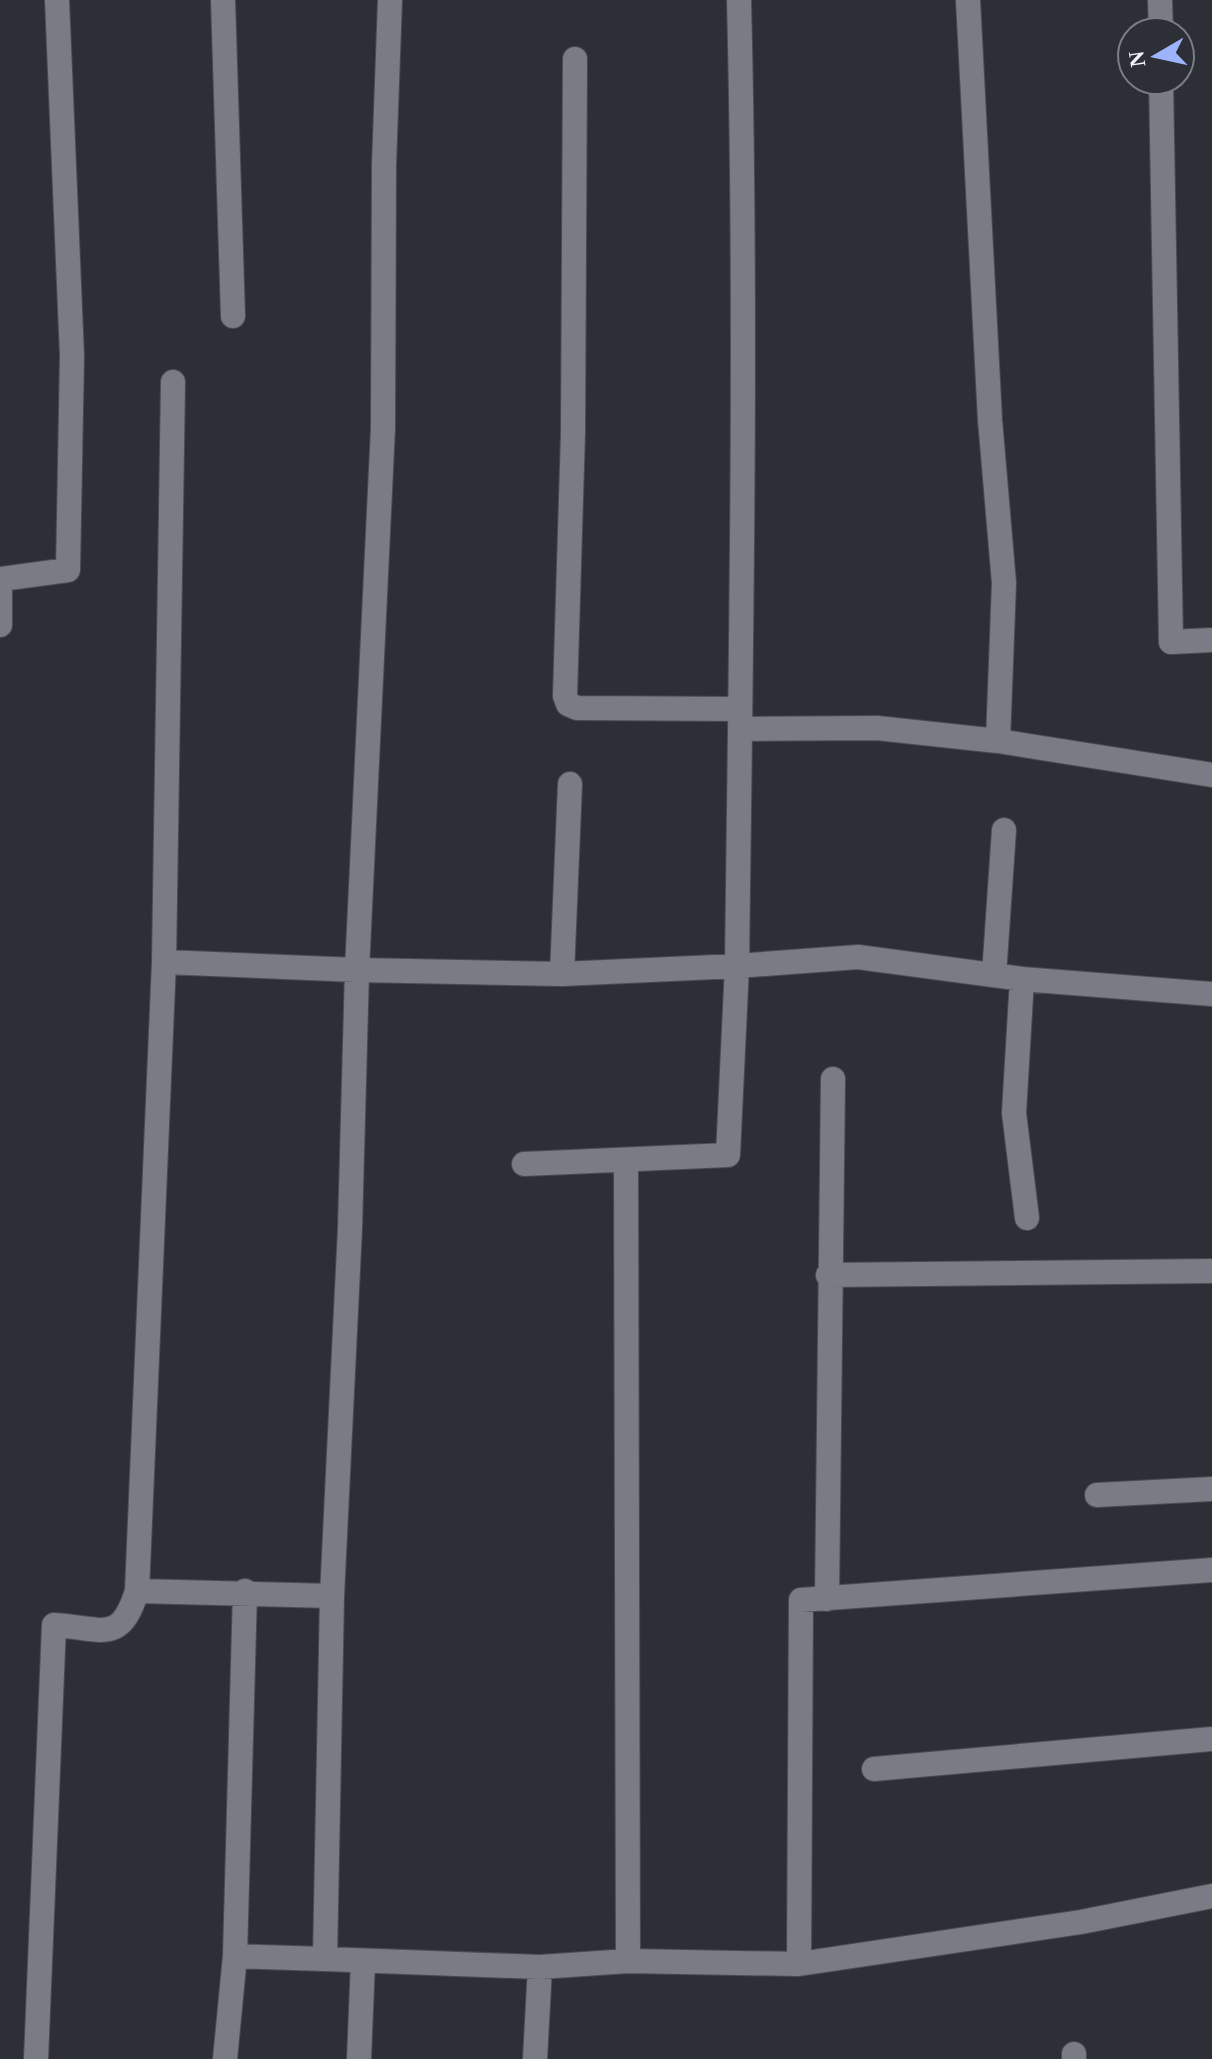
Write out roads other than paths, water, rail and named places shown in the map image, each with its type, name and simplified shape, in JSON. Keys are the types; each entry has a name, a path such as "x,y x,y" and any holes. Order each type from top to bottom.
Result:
{"street":[{"path":"0,625 0,579 68,570 72,356 57,0"},
{"path":"223,0 233,316"},
{"path":"325,1959 332,1596 383,428 384,165 390,0"},
{"path":"524,1164 728,1155 737,966 740,719 743,177 739,0"},
{"path":"968,0 990,420 1004,583 998,741"},
{"path":"575,59 573,433 565,696 568,704 577,708 877,728 998,741 1212,775"},
{"path":"1161,96 1171,642 1212,640"},
{"path":"36,2059 54,1625 115,1629 128,1620 137,1591 164,962 173,382"},
{"path":"562,974 570,784"},
{"path":"994,975 1004,830"},
{"path":"164,962 562,974 858,957 1022,979 1212,994"},
{"path":"1022,979 1014,1113 1027,1218"},
{"path":"827,1599 828,1275 833,1079"},
{"path":"626,1160 628,1961"},
{"path":"828,1275 1212,1271"},
{"path":"1097,1495 1212,1489"},
{"path":"799,1964 801,1600 1212,1570"},
{"path":"137,1591 245,1591 332,1596"},
{"path":"225,2059 235,1956 245,1591"},
{"path":"874,1769 1212,1739"},
{"path":"235,1956 540,1967 628,1961 799,1964 1081,1922 1212,1896"},
{"path":"359,2059 363,1961"},
{"path":"535,2059 540,1967"}]}
